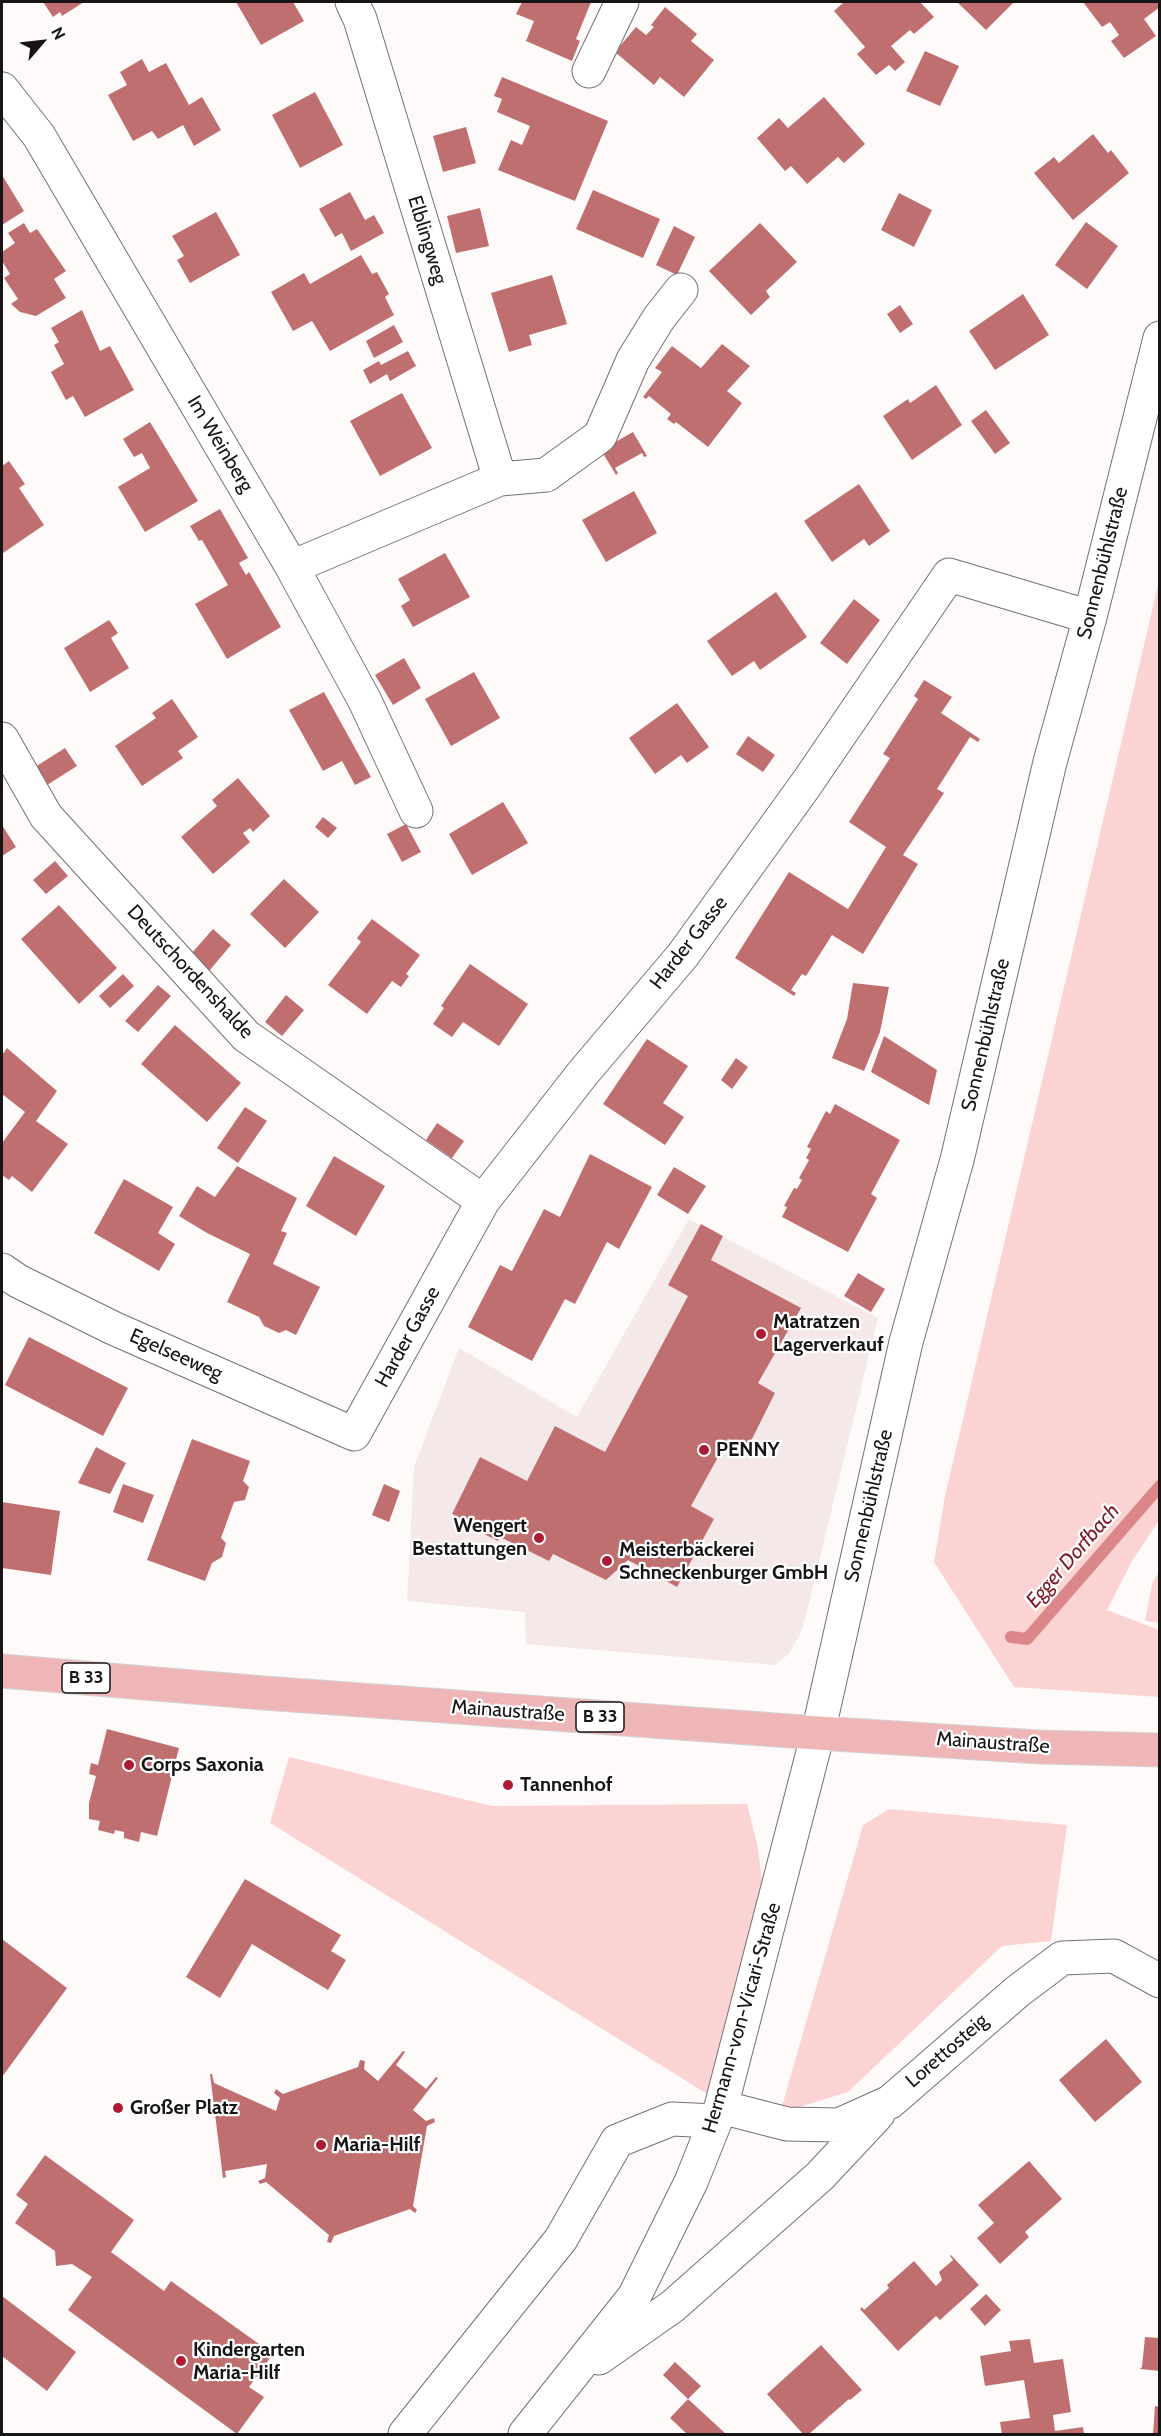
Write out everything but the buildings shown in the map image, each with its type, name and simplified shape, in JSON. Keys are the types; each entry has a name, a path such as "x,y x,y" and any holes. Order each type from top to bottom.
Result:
{"main road":[{"name":"Mainaustraße","path":"2,1671 382,1702 818,1733 1039,1747 1160,1750"}],"street":[{"name":"Elblingweg","path":"352,2 360,19 500,479"},
{"path":"589,71 622,2"},
{"name":"Im Weinberg","path":"2,89 39,136 292,567 364,701 416,811"},
{"path":"292,567 500,479 546,475 600,436 633,360 659,318 681,290"},
{"name":"Sonnenbühlstraße","path":"818,1733 906,1342 957,1160 1050,762 1160,338"},
{"name":"Harder Gasse","path":"354,1434 483,1201 583,1073 683,955 807,783 950,575 1089,618"},
{"name":"Deutschordenshalde","path":"2,739 46,816 246,1036 483,1201"},
{"name":"Egelseeweg","path":"2,1270 18,1281 113,1328 354,1434"},
{"name":"Hermann-von-Vicari-Straße","path":"525,2434 634,2297 691,2182 718,2114 818,1733"},
{"name":"Lorettosteig","path":"405,2434 561,2239 617,2141 672,2119 718,2114 787,2124 839,2125 890,2102 1017,1991 1062,1958 1114,1956 1160,1982"},
{"path":"570,2378 673,2306 820,2176 890,2102"}],"shaded area":[{"path":"1159,581 1160,1519 1132,1561 1107,1610 1159,1630 1159,1697 1014,1687 934,1562 945,1496"},
{"path":"689,1219 878,1318 803,1628 789,1654 775,1665 526,1644 525,1612 407,1601 414,1467 459,1348 577,1417"},
{"path":"1159,1571 1159,1623 1145,1621 1152,1584"},
{"path":"289,1757 492,1806 747,1804 758,1848 762,1882 709,2095 270,1823"},
{"path":"889,1809 1067,1825 1051,1941 1002,1946 848,2092 780,2113 863,1825"}],"waterway":[{"name":"Egger Dorfbach","path":"1011,1637 1027,1639 1160,1486"}],"place":[{"name":"Matratzen Lagerverkauf","path":"761,1334"},
{"name":"PENNY","path":"704,1450"},
{"name":"Wengert Bestattungen","path":"539,1538"},
{"name":"Meisterbäckerei Schneckenburger GmbH","path":"607,1561"},
{"name":"Corps Saxonia","path":"129,1765"},
{"name":"Tannenhof","path":"508,1785"},
{"name":"Großer Platz","path":"118,2108"},
{"name":"Maria-Hilf","path":"321,2145"},
{"name":"Kindergarten Maria-Hilf","path":"181,2361"}]}
